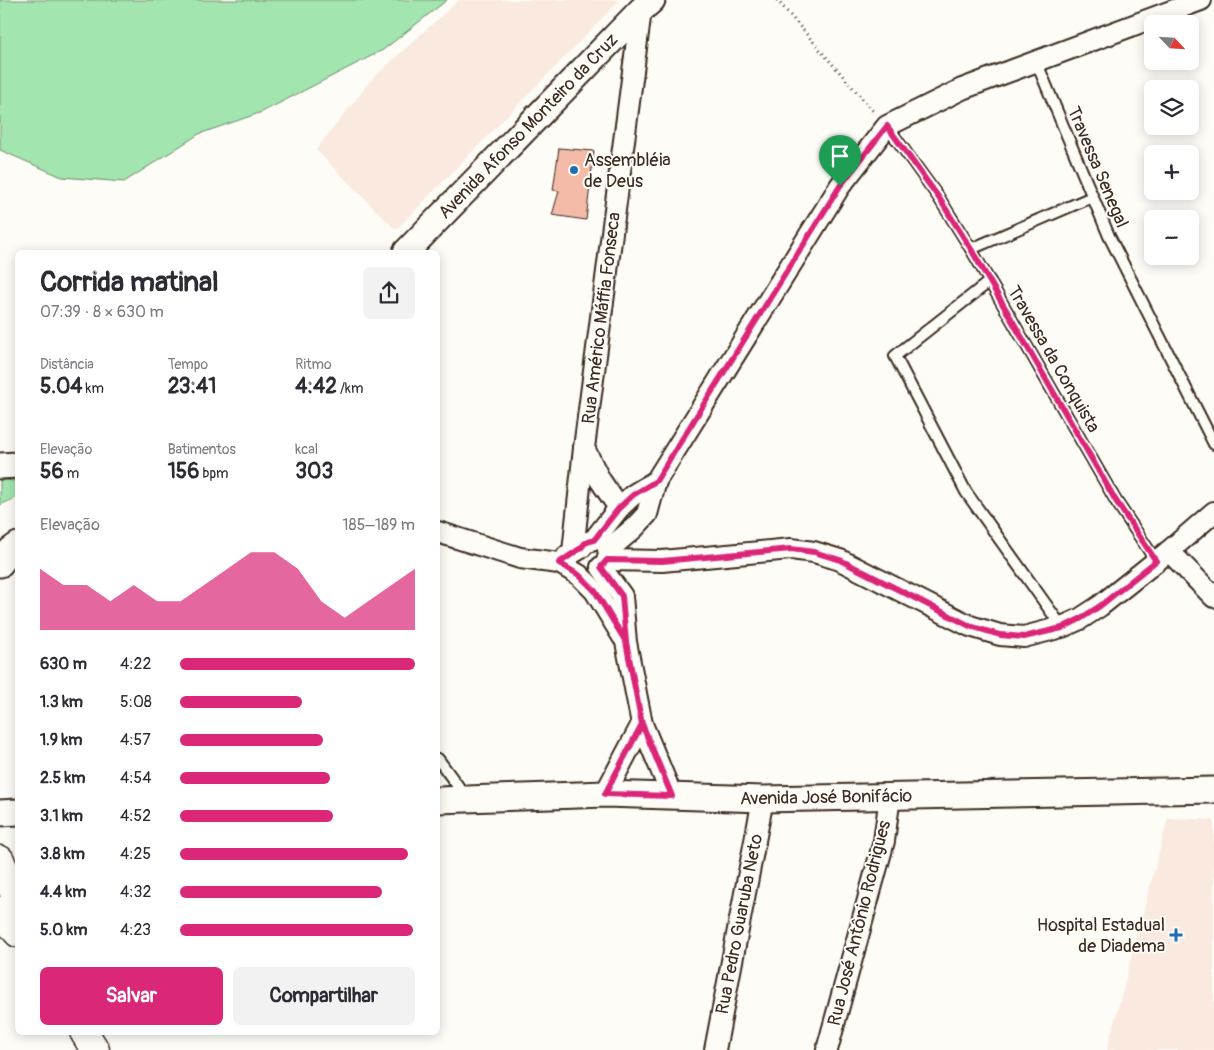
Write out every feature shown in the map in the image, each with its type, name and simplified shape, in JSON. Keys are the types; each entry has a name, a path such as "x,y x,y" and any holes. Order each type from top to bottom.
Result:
{"main road":[{"path":"0,860 15,895"},
{"path":"0,911 15,930"},
{"path":"86,1035 95,1050"}],"street":[{"path":"589,554 634,528 647,514 656,481 840,186 887,126 962,89 1201,0"},
{"name":"Avenida Afonso Monteiro da Cruz","path":"408,250 647,5"},
{"name":"Rua Américo Máffia Fonseca","path":"589,554 584,448 647,5"},
{"name":"Rua Américo Máffia Fonseca","path":"584,448 600,480 619,508"},
{"path":"0,466 15,465"},
{"path":"626,642 595,591 579,575 589,554 619,508 633,495 656,481"},
{"path":"440,533 520,558 589,554 662,561 791,549 814,552 840,560 970,626 1000,635 1024,637 1062,628 1100,606 1163,556 1214,512"},
{"path":"0,564 15,547"},
{"path":"589,554 622,596 626,642 642,724 672,796"},
{"path":"1163,556 1214,597"},
{"path":"605,794 642,724"},
{"name":"Avenida José Bonifácio","path":"440,800 605,794 763,799 1214,790"},
{"name":"Rua José Antônio Rodrigues","path":"827,1050 884,841 890,796"},
{"name":"Rua Pedro Guaruba Neto","path":"715,1050 763,799"},
{"path":"0,813 15,812"}],"lane":[{"name":"Travessa Senegal","path":"1036,61 1109,236 1214,444"},
{"name":"Travessa da Conquista","path":"887,126 939,198 971,249 1116,501 1163,556"},
{"path":"971,249 1092,197"},
{"path":"990,281 895,356 966,492 1062,628"},
{"path":"440,762 468,799"}],"path":[{"path":"777,0 887,126"}],"shaded area":[{"path":"459,0 620,0 396,230 316,150 373,78"},
{"name":"Hospital Estadual de Diadema","path":"1168,818 1214,820 1214,1050 1107,1050"}],"green space":[{"path":"0,0 447,0 383,50 262,112 199,134 124,182 62,177 0,150"},
{"path":"0,480 15,481 15,498 0,505"}],"building":[{"name":"Assembléia de Deus","path":"559,148 594,151 586,220 552,215 559,191 553,190"}],"place":[{"name":"Assembléia de Deus","path":"574,170"},
{"name":"Hospital Estadual de Diadema","path":"1176,935"}],"route":[{"path":"840,186 656,481 633,495 619,508 594,540 585,543 581,548 559,563 579,575 595,591 626,642 642,724 672,796 605,794 642,724 634,683 626,642 622,596 601,567 607,560 662,561 791,549 814,552 840,560 970,626 1000,635 1024,637 1062,628 1080,619 1100,606 1156,561 1116,501 971,249 939,198 887,126 840,186"}]}
